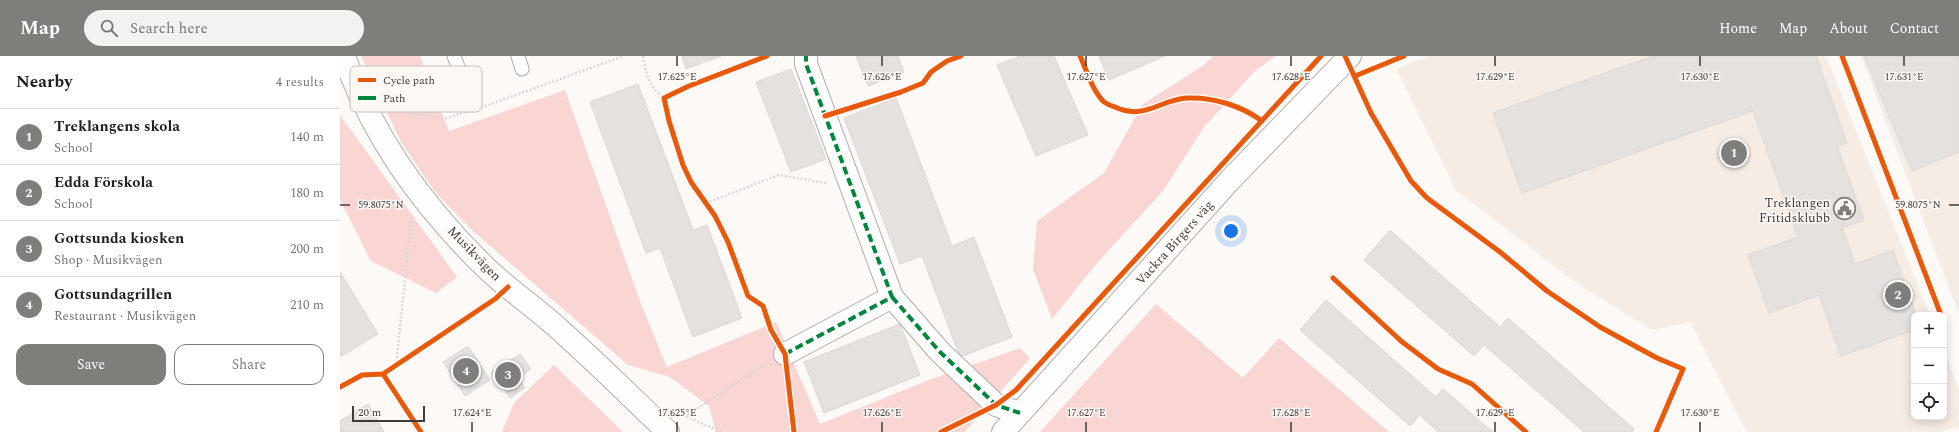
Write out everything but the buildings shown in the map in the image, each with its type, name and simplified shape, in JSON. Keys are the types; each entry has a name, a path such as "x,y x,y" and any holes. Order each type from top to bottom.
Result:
{"street":[{"path":"806,56 806,64 892,297 940,352 996,405 1020,413"},
{"name":"Vackra Birgers väg","path":"1003,432 1231,179 1350,56"},
{"name":"Musikvägen","path":"344,64 350,76"},
{"name":"Musikvägen","path":"368,112 384,143 418,193 482,264 559,329 668,432"},
{"path":"785,354 892,297"}],"lane":[{"path":"454,56 458,66"},
{"path":"518,56 522,68"}],"path":[{"path":"482,107 624,56"},
{"path":"643,56 646,76 656,92 664,98 665,104"},
{"path":"664,98 670,95"},
{"path":"409,112 447,118 466,112"},
{"path":"710,209 705,202 779,174 824,184 846,174"},
{"path":"396,366 411,216"},
{"path":"721,432 686,416 771,359 785,354"},
{"path":"390,370 402,362"}],"shaded area":[{"path":"361,56 420,56 424,66 366,66"},
{"path":"1213,56 1275,56 1253,73 1204,127 1163,191 1097,263 1052,319 1033,269 1037,221 1104,173 1143,104 1204,65"},
{"path":"1428,56 1826,56 1929,312 1911,312 1911,420 1947,420 1947,359 1959,389 1959,427 1942,432 1747,432 1690,322 1652,330 1575,282 1456,190 1396,69"},
{"path":"1861,56 1959,56 1959,314"},
{"path":"565,90 641,304 667,367 776,322 820,424 929,380 1020,348 1030,358 965,432 716,432 709,406 670,377 628,365 473,231 435,192 401,142 387,112 442,112 449,131"},
{"path":"340,115 457,277 436,293 371,261 340,200"},
{"path":"1156,304 1243,378 1279,338 1389,432 1040,432"},
{"path":"554,365 623,432 502,432 514,403"}],"marked path":[{"path":"785,354 892,297 806,64 806,56"},
{"path":"892,297 940,352 996,405 1020,413"}],"cycle path":[{"path":"767,56 689,86 664,98 669,121 683,165 691,182 715,216 728,242 748,296 763,306 771,330 785,354 794,432"},
{"path":"825,116 901,92 923,83 931,72 947,61 961,56"},
{"path":"1080,56 1096,92 1104,102 1112,106 1126,111 1135,112 1144,111 1178,99 1198,98 1217,101 1236,107 1246,111 1262,121"},
{"path":"941,432 996,405 1016,390 1321,56"},
{"path":"1345,56 1371,113 1411,181 1427,198 1500,252 1547,291 1600,327 1657,358 1683,369 1656,432"},
{"path":"1355,76 1404,56"},
{"path":"1842,56 1940,312"},
{"path":"1333,278 1401,341 1438,369 1472,384 1526,432"},
{"path":"340,387 362,375 383,374 495,299 508,287"},
{"path":"383,374 421,432"}],"place":[{"name":"Treklangens skola","path":"1734,153"},
{"name":"Treklangen Fritidsklubb","path":"1845,209"},
{"name":"Edda Förskola","path":"1898,295"},
{"name":"Gottsundagrillen","path":"466,371"},
{"name":"Gottsunda kiosken","path":"508,375"}]}
